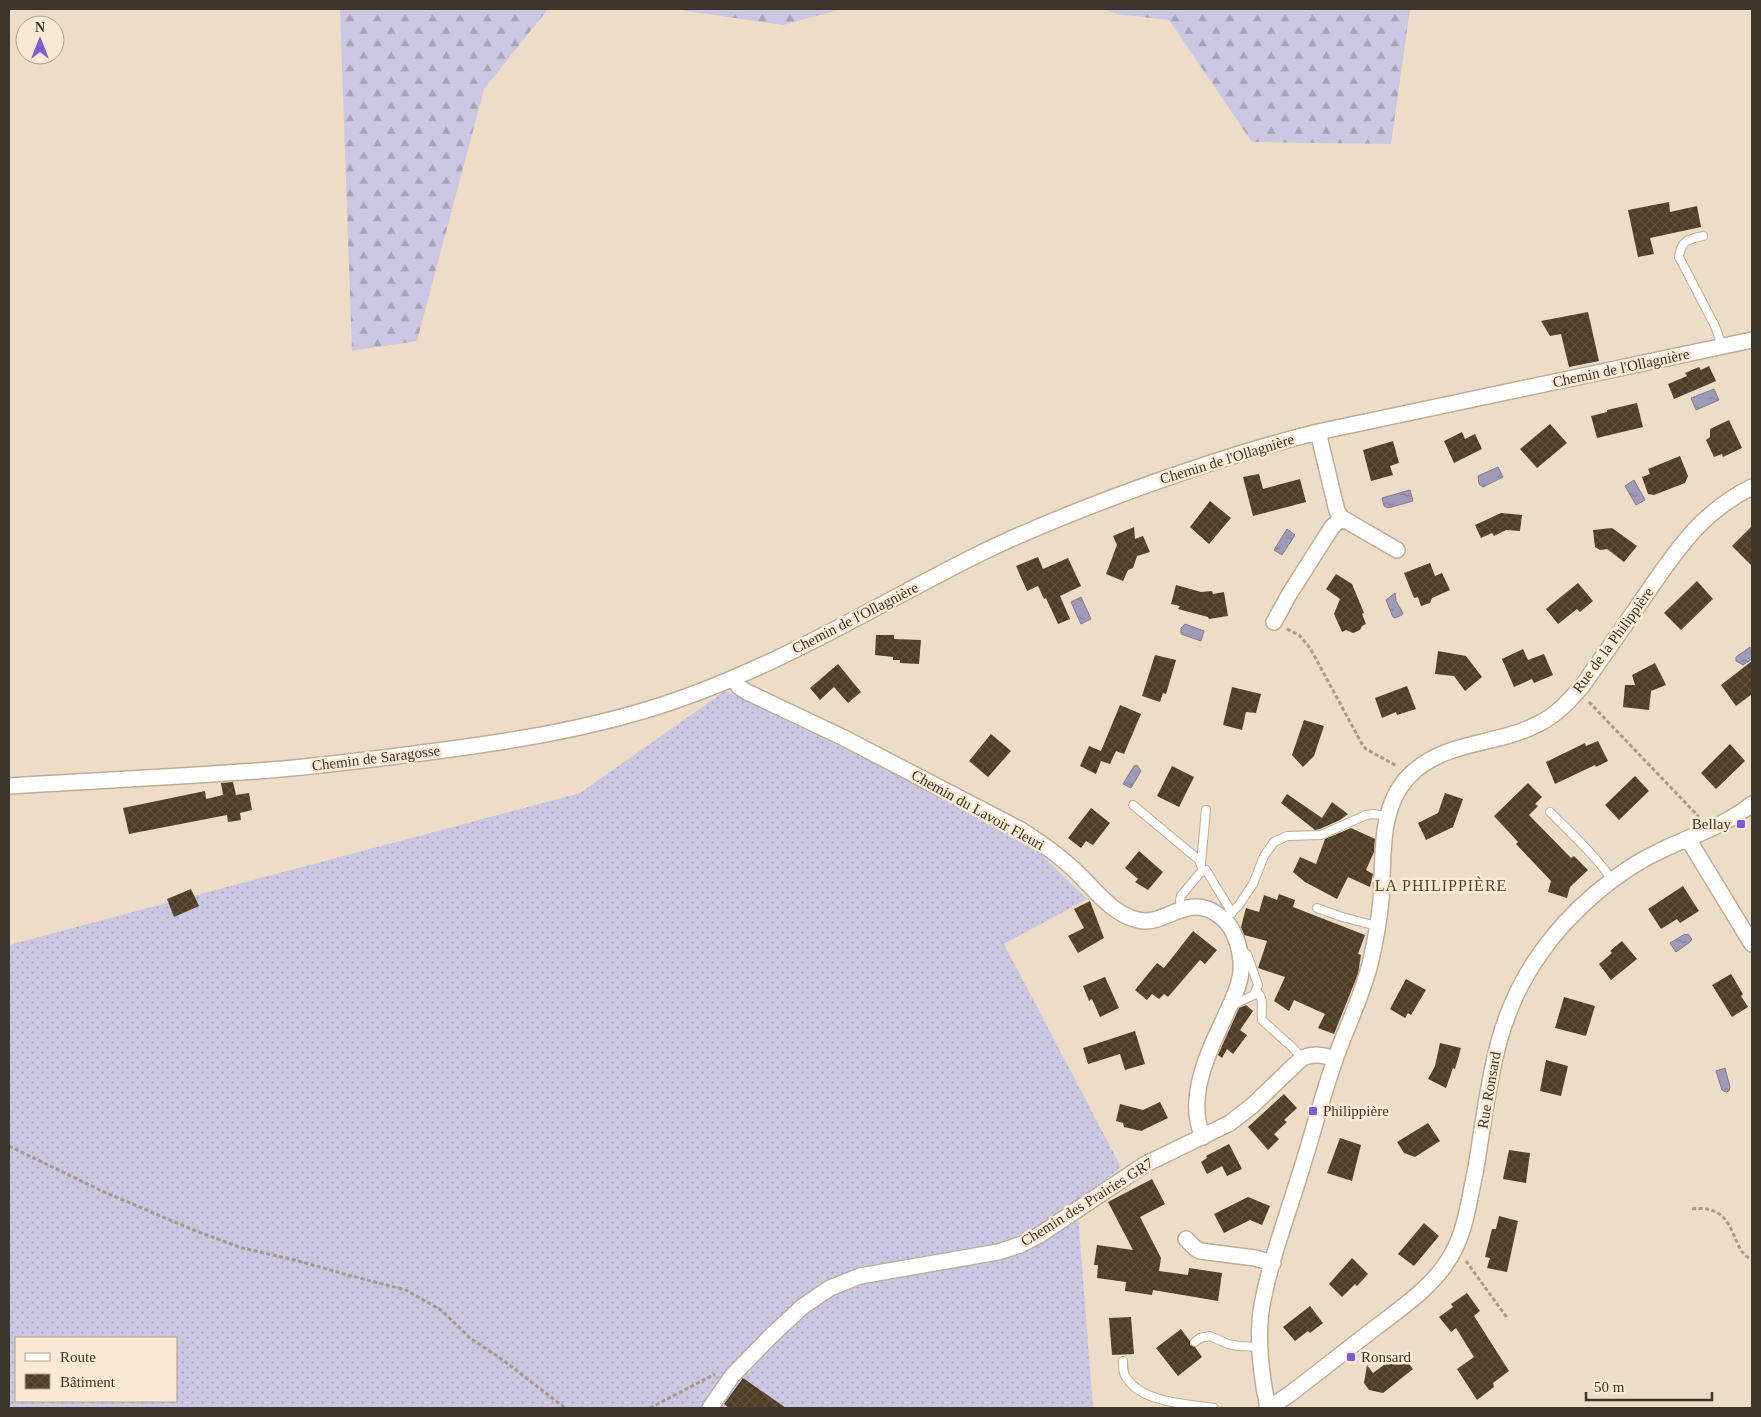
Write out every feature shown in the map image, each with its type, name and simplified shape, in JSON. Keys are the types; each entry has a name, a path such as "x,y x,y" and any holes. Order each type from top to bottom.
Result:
{"street":[{"name":"Chemin de l'Ollagnière","path":"735,678 788,653 982,553 1068,515 1184,470 1271,443 1318,432 1752,340"},
{"path":"1318,432 1337,511 1342,518 1397,550"},
{"name":"Rue de la Philippière","path":"1267,1407 1261,1371 1262,1307 1273,1262 1336,1059 1370,966 1381,903 1388,816 1394,798 1408,776 1432,758 1451,749 1519,732 1553,716 1576,692 1679,548 1699,524 1718,507 1752,487"},
{"path":"1274,622 1295,584 1332,527 1342,518"},
{"name":"Chemin de Saragosse","path":"9,786 258,771 336,764 556,733 611,720 676,701 735,678"},
{"name":"Chemin du Lavoir Fleuri","path":"735,678 739,687 747,692 844,738 1021,830 1048,847 1112,907 1128,917 1138,921 1146,921 1181,909 1196,907 1228,916"},
{"name":"Rue Ronsard","path":"1267,1407 1290,1394 1408,1302 1435,1278 1453,1252 1462,1230 1469,1203 1494,1057 1507,1015 1522,983 1540,953 1584,904 1640,861 1729,820 1752,804"},
{"path":"1688,839 1752,944"},
{"path":"1203,1137 1197,1117 1200,1084 1217,1034 1240,978 1241,959 1228,916"},
{"path":"1302,1058 1311,1054 1318,1054 1336,1059"},
{"name":"Chemin des Prairies GR7","path":"710,1408 732,1376 802,1307 830,1288 860,1276 998,1252 1020,1245 1041,1234 1144,1165 1230,1123 1253,1105 1302,1058"},
{"path":"1186,1239 1200,1251 1273,1262"}],"lane":[{"path":"1703,236 1689,239 1683,244 1679,257 1715,326 1722,346"},
{"path":"1133,805 1209,873 1228,916 1253,884 1269,848 1279,838 1321,835 1366,815 1388,816"},
{"path":"1181,909 1181,896 1202,867 1206,810"},
{"path":"1550,812 1586,848 1613,880"},
{"path":"1317,908 1377,926"},
{"path":"1231,1003 1237,1003 1254,995 1258,985 1247,954 1239,952"},
{"path":"1256,991 1262,996 1262,1020 1302,1058"},
{"path":"1195,1342 1200,1338 1210,1336 1228,1344 1260,1347"},
{"path":"1123,1361 1123,1371 1127,1380 1151,1396 1163,1401 1214,1408"}],"path":[{"path":"1274,622 1299,635 1310,648 1366,749 1399,767 1408,776"},
{"path":"1576,692 1598,711 1704,823 1708,830"},
{"path":"9,1146 104,1192 196,1231 242,1248 296,1260 348,1276 406,1290 441,1310 470,1338 565,1408"},
{"path":"1692,1209 1707,1209 1721,1215 1728,1223 1745,1255 1752,1260"},
{"path":"1453,1252 1469,1263 1508,1319"},
{"path":"650,1408 713,1374 722,1372 732,1376"}],"green space":[{"path":"340,9 548,9 484,89 417,341 352,351"},
{"path":"673,9 842,9 783,25"},
{"path":"1103,9 1410,9 1391,144 1252,142 1169,20 1116,14"},
{"path":"725,691 1020,834 1087,899 1004,944 1121,1167 1077,1202 1093,1408 9,1408 9,945 580,793"}],"water":[{"path":"1714,389 1719,400 1696,410 1691,398"},
{"path":"1498,467 1503,477 1483,487 1479,484 1478,476"},
{"path":"1634,480 1645,500 1636,505 1625,486"},
{"path":"1410,490 1413,501 1388,508 1384,506 1382,498"},
{"path":"1287,529 1295,535 1282,555 1274,550"},
{"path":"1395,593 1396,601 1403,613 1395,618 1386,600"},
{"path":"1081,597 1091,619 1081,624 1071,602"},
{"path":"1185,624 1204,631 1201,641 1181,634 1181,628"},
{"path":"1750,647 1752,659 1743,665 1736,661 1736,657"},
{"path":"1137,765 1141,771 1131,788 1123,784 1134,766"},
{"path":"1688,934 1692,939 1676,952 1670,943"},
{"path":"1725,1068 1730,1087 1729,1091 1726,1092 1722,1090 1716,1071"}],"building":[{"path":"1669,202 1670,212 1697,206 1701,227 1650,238 1654,254 1638,257 1628,210"},
{"path":"1588,312 1599,361 1569,367 1561,334 1550,336 1541,321"},
{"path":"1709,366 1716,381 1674,399 1668,384 1687,376 1685,373 1699,367 1701,370"},
{"path":"1637,403 1643,427 1597,438 1591,416"},
{"path":"1729,420 1742,448 1723,457 1722,454 1714,457 1706,440 1710,437 1710,429"},
{"path":"1550,424 1567,443 1537,468 1520,449"},
{"path":"1462,432 1465,439 1475,434 1482,449 1454,463 1444,441"},
{"path":"1393,441 1399,463 1390,466 1393,475 1371,481 1363,450"},
{"path":"1680,456 1688,476 1685,483 1654,495 1648,494 1642,477 1650,474 1648,469"},
{"path":"1259,474 1263,489 1300,479 1306,502 1253,516 1243,477"},
{"path":"1210,501 1231,518 1209,544 1190,527"},
{"path":"1501,513 1522,515 1520,531 1506,530 1494,536 1492,533 1481,538 1475,525"},
{"path":"1752,526 1752,566 1732,546"},
{"path":"1134,527 1135,539 1143,536 1150,552 1137,556 1133,568 1128,570 1123,581 1106,574 1117,545 1113,536"},
{"path":"1612,528 1637,546 1624,562 1607,549 1600,550 1595,547 1593,530"},
{"path":"1038,557 1043,569 1068,558 1081,586 1060,596 1070,619 1058,624 1038,586 1027,591 1016,566"},
{"path":"1430,563 1435,576 1442,573 1450,590 1432,598 1430,603 1421,606 1418,597 1414,598 1404,573"},
{"path":"1336,574 1352,584 1364,613 1362,614 1366,624 1360,630 1353,633 1346,630 1342,632 1334,614 1340,599 1326,589"},
{"path":"1697,581 1713,599 1681,630 1664,613"},
{"path":"1578,583 1593,601 1580,612 1577,609 1558,624 1546,609"},
{"path":"1176,585 1201,592 1212,591 1213,594 1224,592 1228,616 1209,619 1208,617 1178,609 1180,606 1171,604"},
{"path":"876,635 894,635 894,639 921,640 919,664 900,663 900,660 893,660 893,657 875,655"},
{"path":"1523,649 1528,660 1544,654 1553,675 1534,683 1532,679 1514,687 1502,659"},
{"path":"1438,651 1466,656 1482,677 1465,691 1454,676 1435,674"},
{"path":"1155,655 1176,660 1166,694 1163,693 1160,702 1142,696"},
{"path":"1752,661 1752,694 1736,706 1721,685"},
{"path":"1655,663 1666,685 1651,691 1649,710 1623,707 1625,685 1635,685 1632,675"},
{"path":"838,664 861,692 848,703 834,687 820,700 810,688"},
{"path":"1407,686 1416,709 1397,715 1396,712 1382,718 1375,698"},
{"path":"1232,687 1261,694 1256,713 1246,712 1242,730 1223,725"},
{"path":"1120,705 1141,714 1124,754 1116,751 1110,764 1101,761 1096,774 1080,766 1089,746 1101,751"},
{"path":"1304,720 1324,726 1314,756 1303,767 1292,755"},
{"path":"991,734 1011,751 988,777 969,761"},
{"path":"1598,741 1608,761 1596,767 1595,765 1555,784 1546,762 1585,743 1586,746"},
{"path":"1730,744 1745,761 1716,789 1701,773"},
{"path":"1172,766 1194,777 1179,807 1157,796"},
{"path":"1635,776 1649,791 1619,820 1605,805"},
{"path":"233,782 236,795 249,793 252,810 240,813 241,820 228,822 227,815 129,834 123,808 205,791 206,799 223,795 221,783"},
{"path":"1528,783 1542,797 1535,804 1538,806 1529,815 1571,858 1574,856 1588,870 1570,887 1567,898 1548,892 1551,881 1516,844 1518,842 1494,816"},
{"path":"1445,793 1463,799 1453,827 1426,840 1418,823 1438,813"},
{"path":"1287,794 1322,818 1332,802 1348,814 1340,820 1315,830 1281,803"},
{"path":"1091,808 1110,823 1093,845 1086,841 1081,848 1068,838"},
{"path":"1351,828 1375,839 1374,852 1366,870 1373,874 1370,887 1348,877 1337,899 1305,882 1293,872 1300,857 1316,864 1325,839"},
{"path":"1139,851 1163,872 1148,890 1135,882 1138,879 1125,868"},
{"path":"1683,886 1699,911 1680,923 1677,919 1661,929 1648,909"},
{"path":"191,889 199,906 174,917 167,899"},
{"path":"1279,894 1295,900 1293,907 1365,935 1358,954 1361,955 1358,974 1334,1034 1318,1028 1325,1014 1294,1000 1289,1011 1274,1001 1285,977 1258,968 1267,941 1244,935 1241,927 1246,908 1259,912 1264,895 1277,900"},
{"path":"1090,901 1104,938 1078,953 1068,936 1084,928 1074,909"},
{"path":"1193,931 1217,950 1205,964 1200,960 1168,997 1164,994 1159,999 1152,994 1147,1000 1135,990 1157,963 1164,968"},
{"path":"1622,941 1637,959 1611,980 1599,964"},
{"path":"1731,974 1743,994 1741,996 1748,1007 1732,1017 1712,985"},
{"path":"1105,977 1119,1008 1100,1017 1092,999 1089,1001 1083,986"},
{"path":"1406,979 1426,990 1411,1015 1408,1013 1405,1018 1390,1009"},
{"path":"1564,997 1595,1006 1586,1036 1555,1028"},
{"path":"1246,1005 1253,1011 1240,1030 1247,1035 1233,1054 1227,1049 1222,1058 1218,1055 1239,1008"},
{"path":"1135,1031 1145,1064 1125,1070 1120,1054 1088,1064 1083,1048"},
{"path":"1440,1043 1461,1048 1455,1069 1453,1068 1446,1088 1428,1079 1435,1066"},
{"path":"1546,1060 1568,1066 1561,1096 1540,1091"},
{"path":"1284,1094 1297,1108 1284,1120 1287,1122 1274,1134 1279,1139 1268,1150 1248,1127"},
{"path":"1160,1102 1168,1118 1141,1131 1124,1127 1123,1123 1116,1121 1120,1104 1143,1110"},
{"path":"1428,1123 1440,1141 1415,1157 1404,1153 1397,1142"},
{"path":"1340,1138 1361,1145 1352,1181 1327,1173"},
{"path":"1229,1144 1242,1169 1227,1176 1222,1166 1207,1174 1201,1162 1207,1158 1206,1156"},
{"path":"1509,1150 1530,1153 1526,1183 1503,1179"},
{"path":"1152,1179 1165,1204 1140,1217 1161,1258 1159,1271 1188,1275 1189,1268 1222,1273 1218,1301 1153,1290 1152,1295 1125,1291 1126,1282 1097,1278 1098,1265 1094,1265 1097,1245 1133,1250 1108,1202"},
{"path":"1248,1197 1270,1206 1262,1225 1250,1220 1224,1233 1214,1214"},
{"path":"1499,1216 1518,1221 1507,1272 1487,1268 1490,1258 1485,1257 1492,1229 1496,1229"},
{"path":"1424,1223 1439,1236 1414,1266 1398,1254"},
{"path":"1352,1258 1368,1274 1357,1286 1355,1284 1342,1297 1329,1284"},
{"path":"1467,1293 1480,1311 1474,1316 1509,1371 1493,1383 1494,1387 1477,1400 1457,1369 1474,1357 1456,1328 1451,1332 1439,1317 1453,1307 1451,1304"},
{"path":"1310,1306 1323,1323 1295,1341 1283,1327"},
{"path":"1131,1317 1134,1354 1112,1355 1109,1318"},
{"path":"1181,1329 1190,1341 1190,1345 1195,1347 1202,1357 1178,1376 1156,1348"},
{"path":"1400,1353 1413,1369 1383,1393 1369,1390 1364,1383 1367,1365 1373,1373"},
{"path":"743,1378 786,1408 729,1408 724,1404"}],"place":[{"name":"Bellay","path":"1741,824"},
{"name":"Philippière","path":"1313,1111"},
{"name":"Ronsard","path":"1351,1357"}],"district":[{"name":"LA PHILIPPIÈRE","path":"1441,885"}]}
